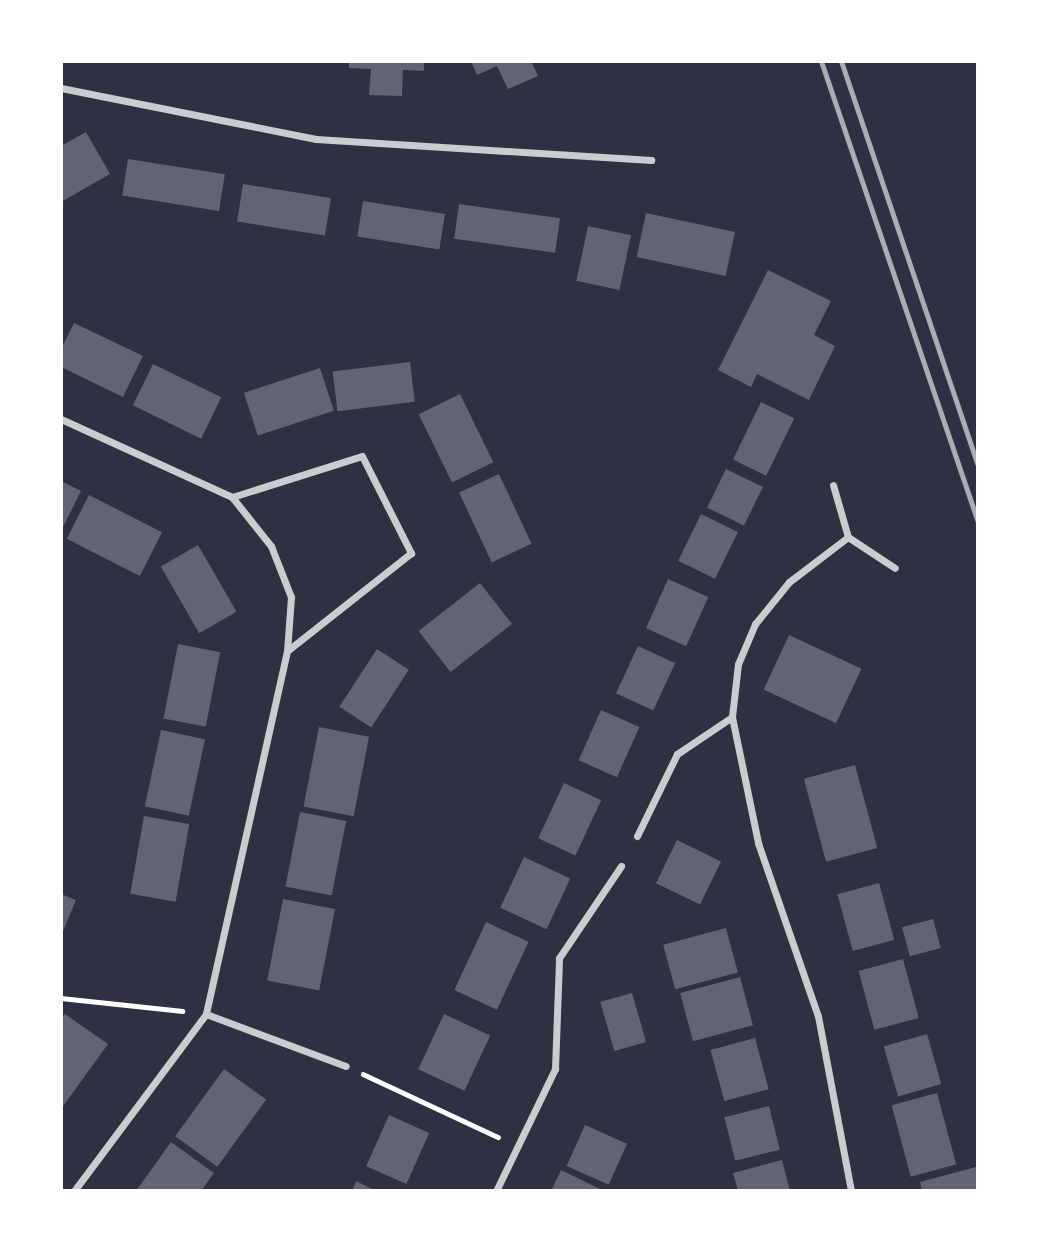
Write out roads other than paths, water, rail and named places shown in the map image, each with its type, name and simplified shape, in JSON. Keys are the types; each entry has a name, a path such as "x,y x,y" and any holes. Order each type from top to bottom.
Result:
{"street":[{"path":"61,88 316,139 651,160"},
{"path":"61,419 232,497 271,545 291,597 287,650 206,1014 74,1191"},
{"path":"232,497 362,456 411,553 287,650"},
{"path":"833,485 848,537 895,568"},
{"path":"848,537 789,582 755,624 738,664 732,717 758,843 818,1016 851,1191"},
{"path":"637,836 677,754 732,717"},
{"path":"496,1191 555,1069 559,958 621,866"},
{"path":"206,1014 346,1066"}],"railway":[{"path":"821,61 978,522"},
{"path":"841,61 978,465"}]}
